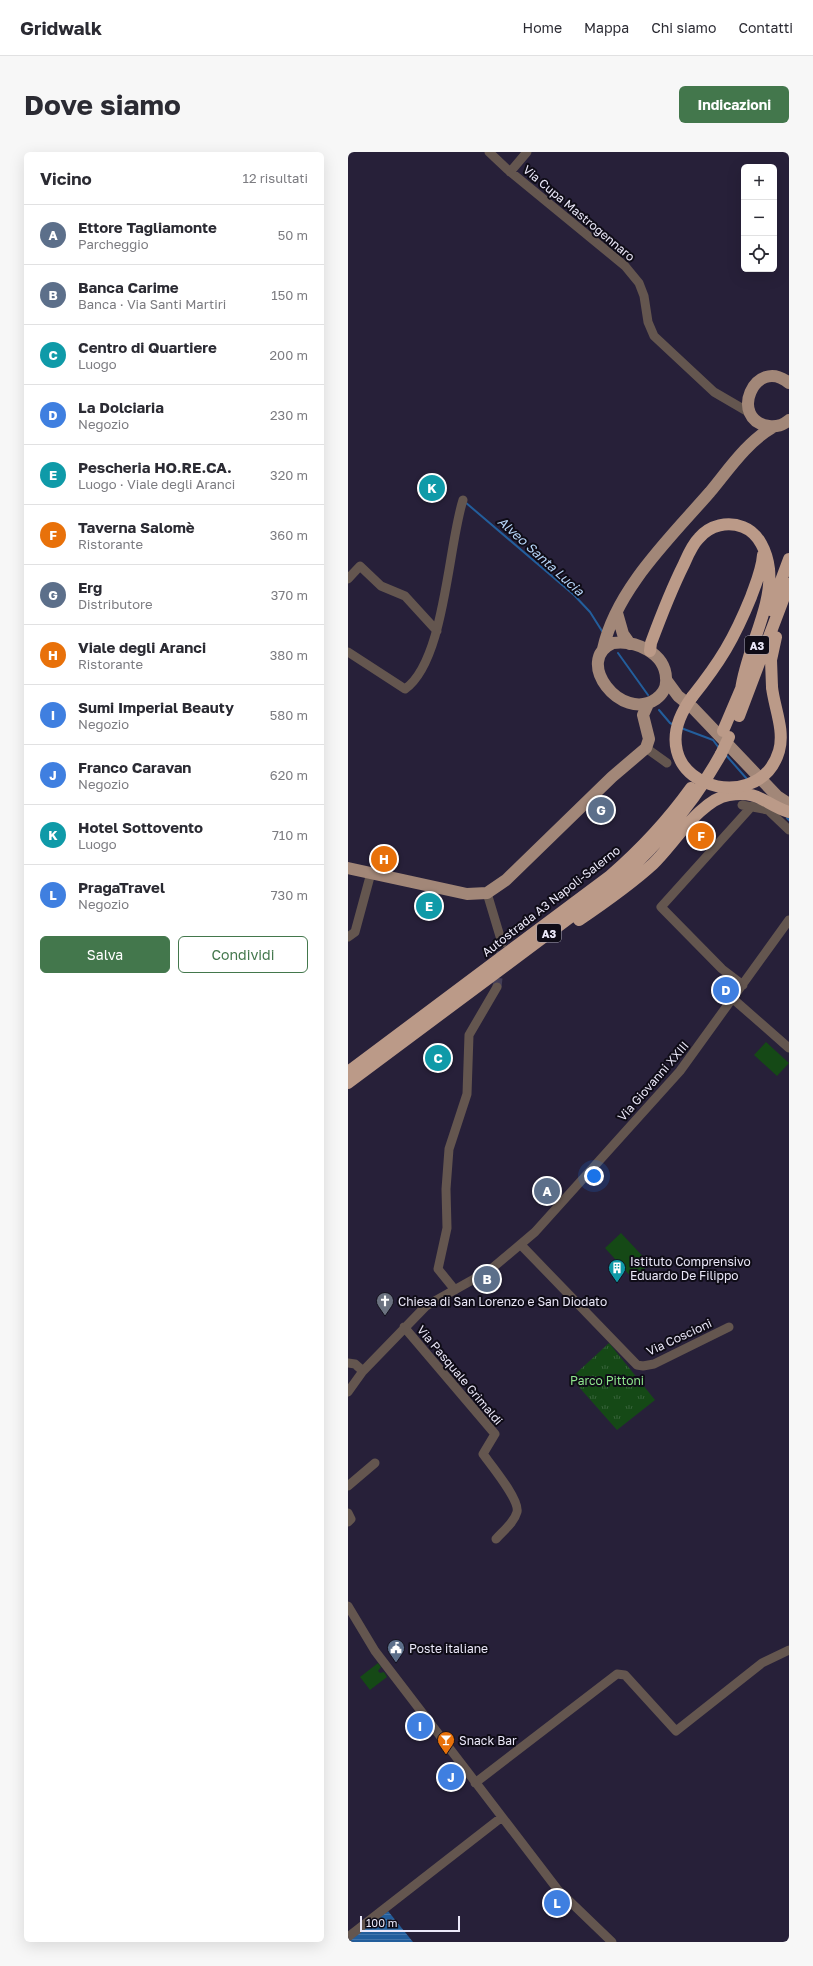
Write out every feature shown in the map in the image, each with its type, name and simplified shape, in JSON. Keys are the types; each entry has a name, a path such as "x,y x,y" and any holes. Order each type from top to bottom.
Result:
{"highway":[{"path":"650,651 654,635 677,577 698,538 716,526 728,524 748,528 755,534 762,546 769,569 768,590 741,690"},
{"path":"762,546 760,571 736,633 722,658 692,697 677,723 675,743 678,755 684,766 700,781 710,785 734,788 753,781 769,769 779,750 780,730 771,674 773,648 789,601"},
{"name":"Autostrada A3 Napoli-Salerno","path":"726,734 789,558"},
{"name":"Autostrada A3 Napoli-Salerno","path":"348,1083 604,891 637,864 679,817 701,788 726,734 748,694 789,584"},
{"name":"Autostrada A3 Napoli-Salerno","path":"348,1072 599,885 620,867 659,828 687,794 718,751"},
{"path":"484,982 543,945 631,882 652,864 702,811 720,798 728,795 751,795 761,797 782,810 789,812"}],"main road":[{"path":"753,442 755,433 748,406 749,392 753,386 764,378 779,377 789,382"},
{"path":"751,415 765,426 780,426 789,420"},
{"path":"667,681 660,696 648,704 638,705 627,703 616,696 600,675 597,662 603,649 611,623 628,593 653,558 753,442 773,426"},
{"path":"617,613 623,634 630,644"},
{"path":"603,649 613,643 630,644 650,651 656,655 663,665 667,681 678,696 693,708 777,796 789,804"},
{"path":"660,696 678,696"},
{"path":"627,703 636,717 645,725"},
{"path":"348,868 468,894 487,893 506,880 612,777 646,748 649,739 643,715 648,704"}],"street":[{"name":"Via Cupa Mastrogennaro","path":"489,152 510,172 625,266 639,283 644,296 648,322 654,336 714,392 725,400 734,403 751,415"},
{"path":"510,172 527,152"},
{"path":"734,403 749,392"},
{"path":"348,652 406,689 417,679 437,631 463,500"},
{"path":"348,579 360,566 381,586 405,596 437,631"},
{"path":"646,748 667,763"},
{"path":"742,805 768,810 789,830"},
{"path":"743,985 722,969 661,907 752,806"},
{"path":"348,938 355,932 371,873"},
{"path":"487,893 502,943"},
{"name":"Via Giovanni XXIII","path":"348,1392 363,1371 426,1306 490,1270 521,1245 680,1071 789,920"},
{"path":"455,1290 438,1269 447,1228 446,1189 449,1149 467,1094 469,1035 497,987"},
{"path":"732,998 789,1048"},
{"name":"Via Coscioni","path":"521,1245 637,1364 643,1366 654,1364 729,1327"},
{"name":"Via Pasquale Grimaldi","path":"404,1327 495,1434 483,1454 515,1501 518,1510 514,1519 496,1539"},
{"path":"348,1362 355,1364 363,1371"},
{"path":"348,1486 375,1463"},
{"path":"348,1514 351,1519 348,1522"},
{"path":"348,1606 375,1651 558,1890 612,1942"},
{"path":"475,1783 616,1674 625,1675 676,1731 762,1663 789,1650"},
{"path":"348,1937 502,1817"}],"green space":[{"path":"766,1042 789,1063 777,1076 754,1055"},
{"path":"621,1233 650,1264 633,1279 605,1248"},
{"name":"Parco Pittoni","path":"609,1343 655,1400 617,1430 571,1378"},
{"path":"378,1663 381,1667 378,1671 380,1673 384,1672 387,1677 370,1690 360,1677"}],"water":[{"path":"388,1911 413,1942 348,1942 348,1941"}],"waterway":[{"name":"Alveo Santa Lucia","path":"465,502 574,595 590,612 602,631"},
{"name":"Alveo Santa Lucia","path":"618,653 648,695"},
{"name":"Alveo Santa Lucia","path":"659,710 670,723 674,725"},
{"name":"Alveo Santa Lucia","path":"681,728 713,740 719,748"},
{"name":"Alveo Santa Lucia","path":"725,754 747,779"}],"tunnel":[{"path":"497,987 502,943"}],"place":[{"name":"Hotel Sottovento","path":"432,488"},
{"name":"Erg","path":"601,810"},
{"name":"Taverna Salomè","path":"701,836"},
{"name":"Viale degli Aranci","path":"384,859"},
{"name":"Pescheria HO.RE.CA.","path":"429,906"},
{"name":"La Dolciaria","path":"726,990"},
{"name":"Centro di Quartiere","path":"438,1058"},
{"name":"Ettore Tagliamonte","path":"547,1191"},
{"name":"Banca Carime","path":"487,1279"},
{"name":"Istituto Comprensivo Eduardo De Filippo","path":"617,1283"},
{"name":"Chiesa di San Lorenzo e San Diodato","path":"385,1316"},
{"name":"Poste italiane","path":"396,1663"},
{"name":"Sumi Imperial Beauty","path":"420,1726"},
{"name":"Snack Bar","path":"446,1755"},
{"name":"Franco Caravan","path":"451,1777"},
{"name":"PragaTravel","path":"557,1903"}]}
